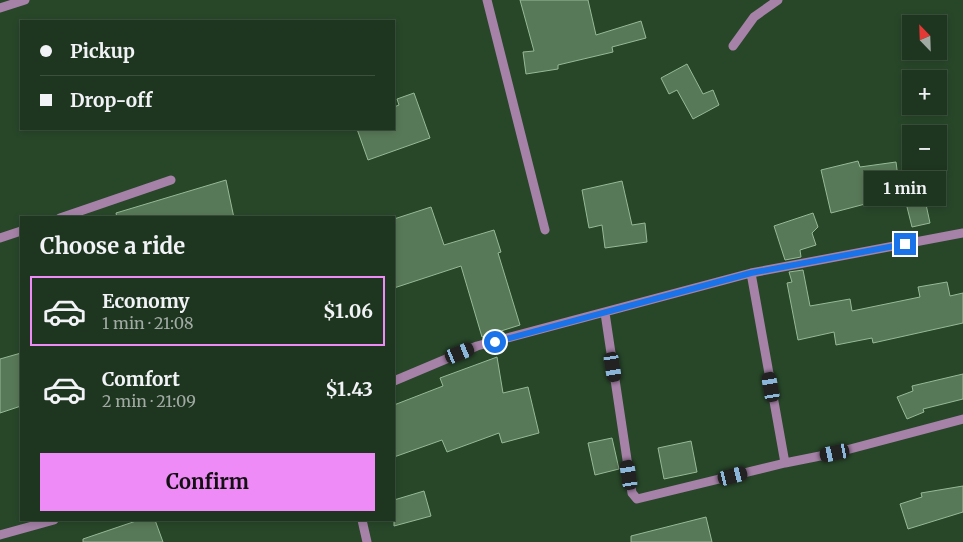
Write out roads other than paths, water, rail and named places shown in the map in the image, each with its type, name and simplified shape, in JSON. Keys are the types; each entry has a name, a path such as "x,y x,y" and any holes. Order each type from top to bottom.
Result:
{"street":[{"path":"0,8 24,0"},
{"path":"488,0 545,230"},
{"path":"733,46 754,17 778,0"},
{"path":"66,216 171,180"},
{"path":"0,238 20,231"},
{"path":"395,381 477,346 751,273 963,233"},
{"path":"751,273 785,463"},
{"path":"605,313 632,493 637,499 785,463 835,453 963,419"},
{"path":"0,535 50,521"},
{"path":"362,521 367,542"}]}
